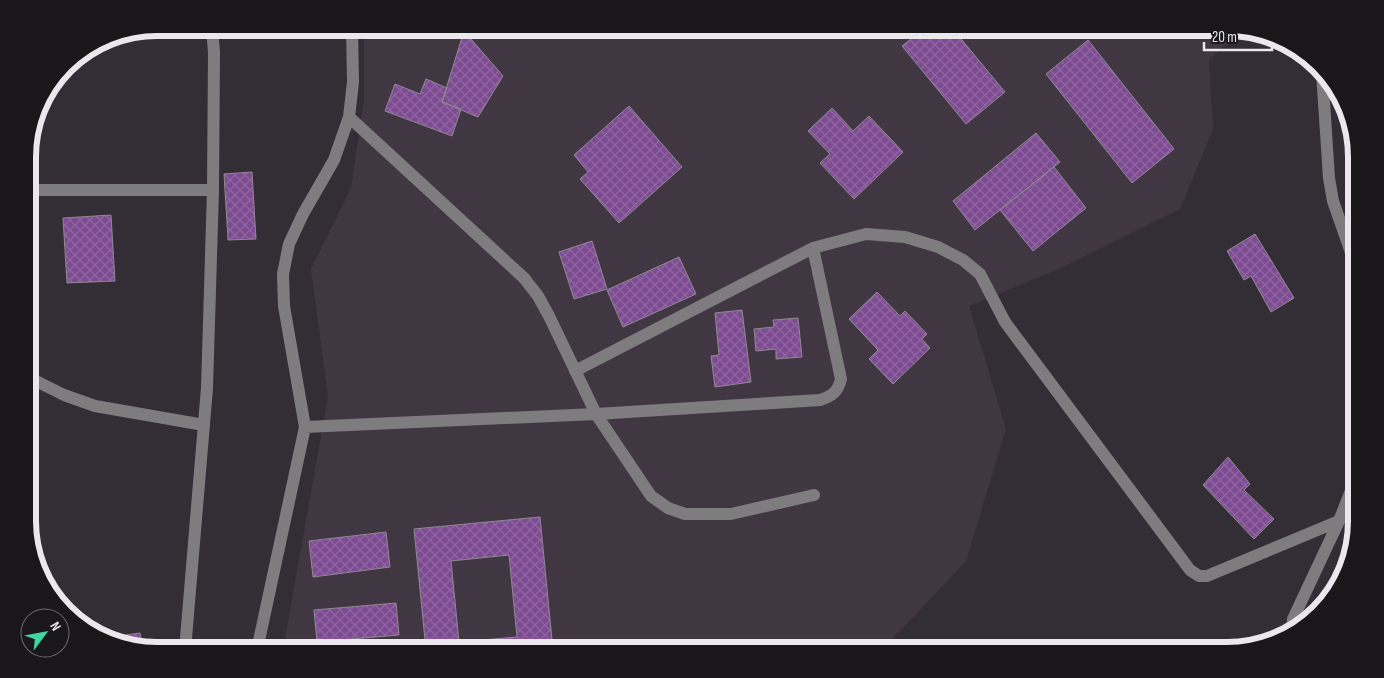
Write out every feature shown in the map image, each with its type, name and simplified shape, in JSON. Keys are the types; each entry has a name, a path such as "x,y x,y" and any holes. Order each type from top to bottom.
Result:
{"street":[{"path":"185,642 207,388 213,190 213,37"},
{"path":"259,642 305,427 284,306 283,274 289,244 303,214 334,160 349,117 353,82 352,37"},
{"path":"1323,84 1329,178 1333,201 1348,244"},
{"path":"349,117 524,278 542,302 596,414 651,496 668,508 685,514 731,514 814,495"},
{"path":"37,190 213,190"},
{"path":"575,371 813,248 866,234 905,237 938,247 963,260 980,274 1005,322 1190,570 1199,576 1207,576 1339,521"},
{"path":"305,427 596,414 820,400 830,397 838,390 841,379 813,248"},
{"path":"36,381 64,395 95,406 204,425"},
{"path":"1293,622 1348,498"}],"shaded area":[{"path":"364,37 1233,37 1209,60 1213,129 1180,209 1063,267 969,306 1006,429 966,561 890,641 284,642 328,397 311,269 351,188 364,100"}],"building":[{"path":"914,36 959,36 1005,92 966,124 902,46"},
{"path":"462,37 469,37 503,76 478,117 442,102"},
{"path":"1088,40 1174,149 1132,183 1046,74"},
{"path":"426,79 447,88 442,102 461,109 452,136 385,111 395,84 420,94"},
{"path":"629,106 682,167 619,223 580,179 588,172 574,155"},
{"path":"832,108 853,131 869,116 903,152 854,199 820,163 830,154 808,131"},
{"path":"1036,133 1060,162 975,230 953,201"},
{"path":"1054,167 1086,208 1033,251 1000,210"},
{"path":"252,172 256,239 228,240 224,174"},
{"path":"111,215 115,281 67,283 63,218"},
{"path":"1255,234 1294,298 1271,312 1251,276 1244,280 1227,251"},
{"path":"592,241 607,289 574,299 559,252"},
{"path":"679,257 696,294 623,327 607,290"},
{"path":"877,292 900,316 905,311 927,334 922,339 930,348 893,384 869,359 878,350 849,319"},
{"path":"742,310 751,382 715,387 711,356 719,355 715,313"},
{"path":"798,318 802,357 776,359 776,349 756,351 754,329 774,327 773,320"},
{"path":"1228,457 1250,484 1244,490 1274,519 1254,539 1203,485"},
{"path":"540,517 552,642 462,642 517,637 509,555 451,561 459,642 425,642 414,529"},
{"path":"386,532 390,567 313,577 309,541"},
{"path":"396,603 399,635 317,642 314,610"},
{"path":"140,633 142,640 126,638 119,636"}]}
